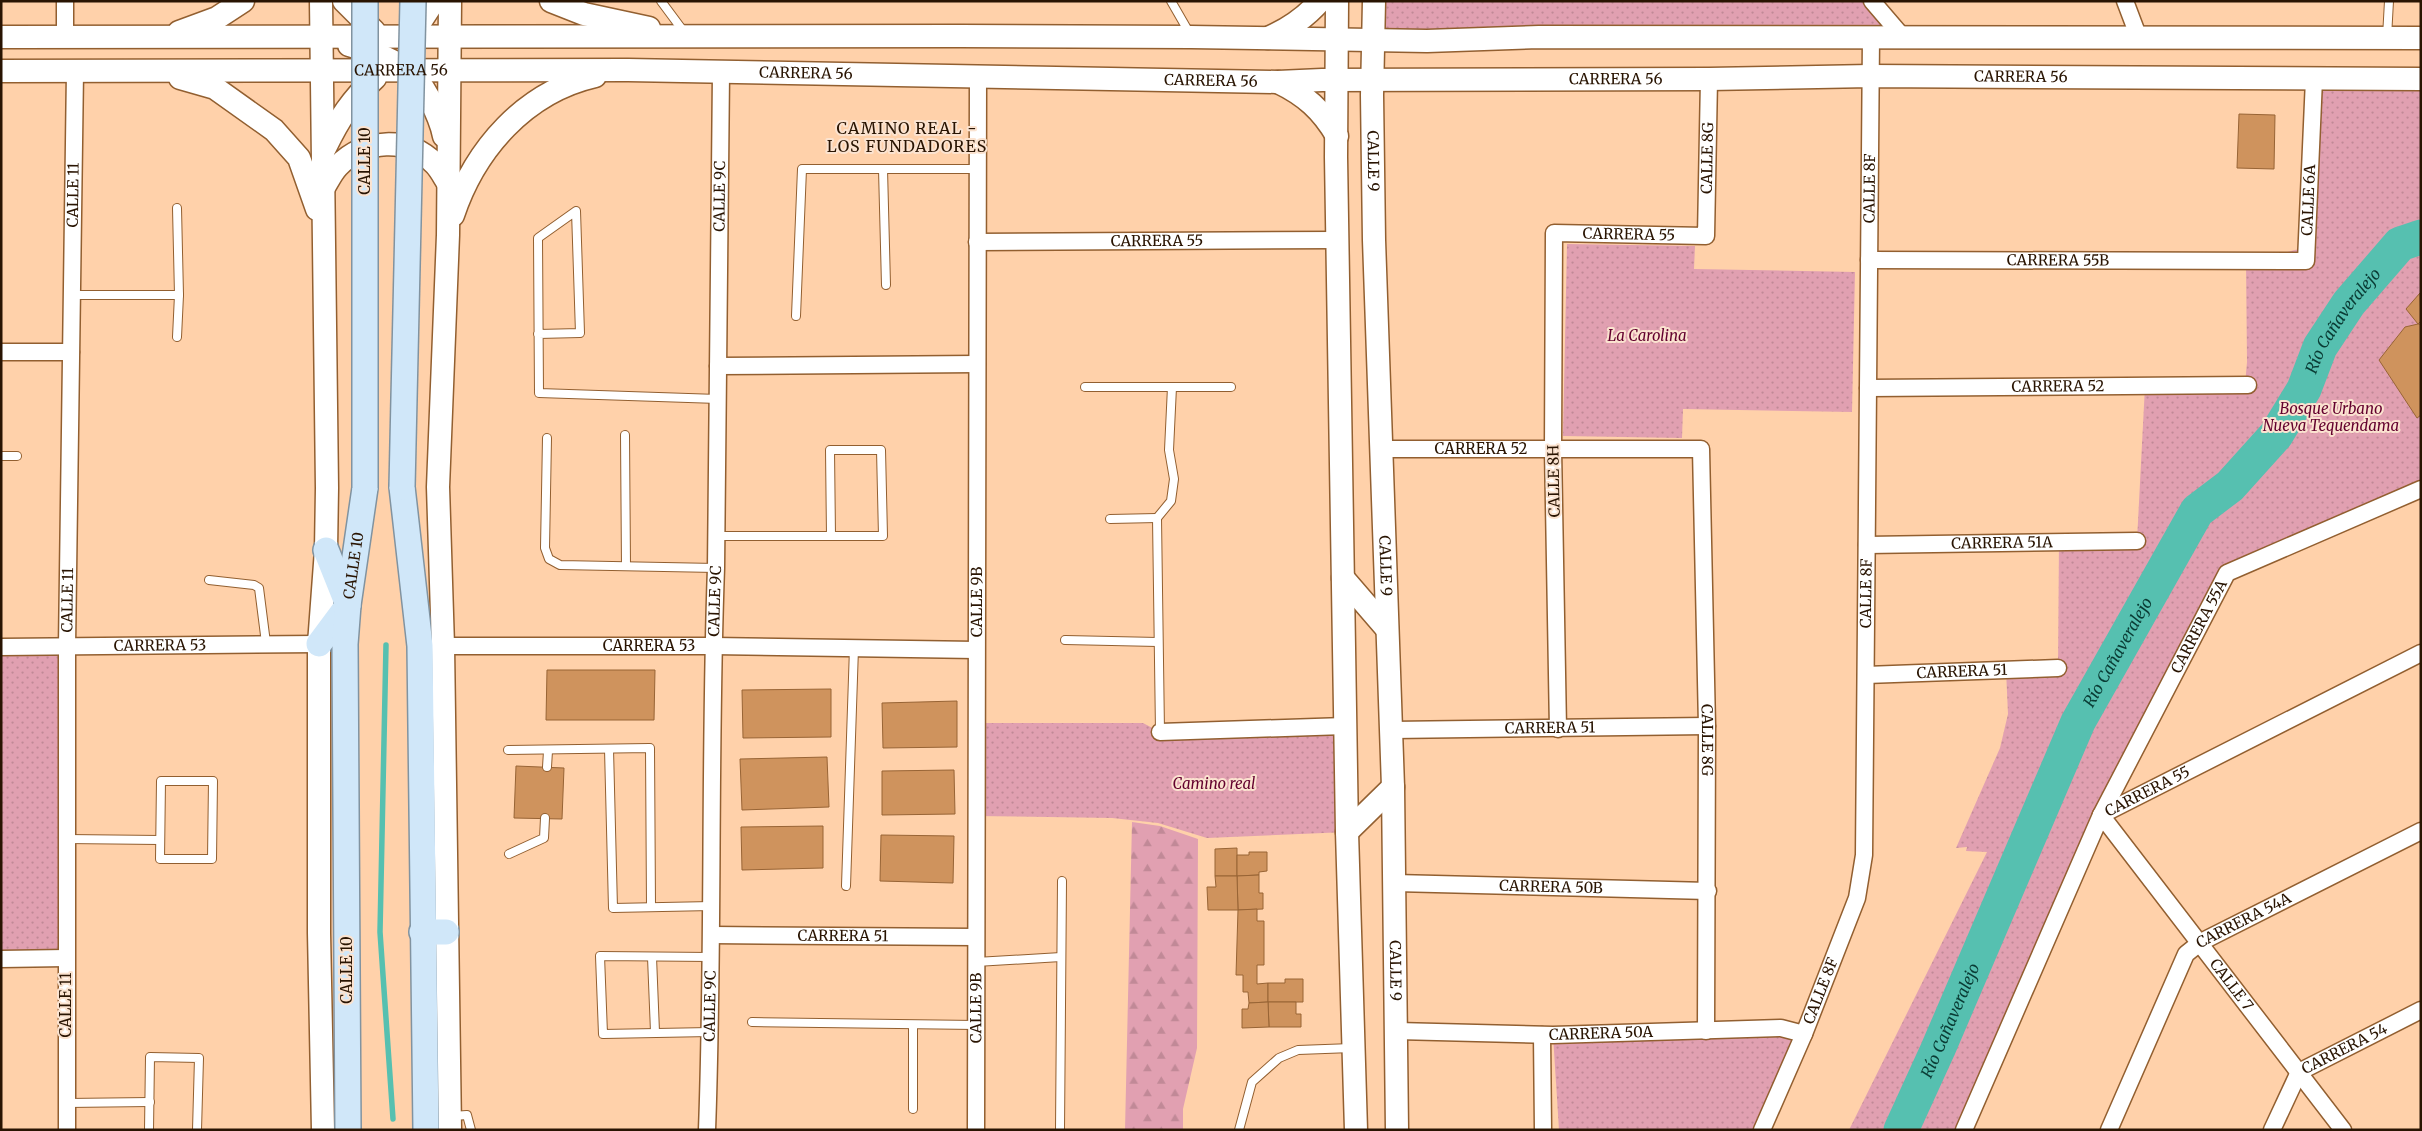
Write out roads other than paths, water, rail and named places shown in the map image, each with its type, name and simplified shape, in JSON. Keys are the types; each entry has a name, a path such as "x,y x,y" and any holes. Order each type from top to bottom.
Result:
{"main road":[{"name":"CALLE 10","path":"348,1130 345,644 348,605 366,488 365,1"},
{"path":"414,1 402,487 431,646 434,932 426,1130"},
{"path":"319,644 348,605 326,550"}],"street":[{"path":"65,1 65,37"},
{"path":"144,37 181,31 217,18 244,1"},
{"name":"CALLE 10","path":"321,1 326,550 319,644 319,933 323,1130"},
{"path":"344,1 393,54 430,100 442,125 448,153"},
{"path":"322,154 337,123 353,98 393,54 434,1"},
{"path":"431,646 448,236 450,1"},
{"path":"551,1 584,14 689,37"},
{"path":"1265,39 1288,29 1308,14 1320,1"},
{"path":"1337,1 1337,240 1345,726 1352,1048 1356,1130"},
{"name":"CALLE 9","path":"1374,1 1374,240 1392,730 1398,1130"},
{"path":"1872,1 1902,36"},
{"path":"2125,1 2139,38"},
{"name":"CARRERA 56","path":"1,37 321,36 449,69 628,70 721,74 978,75 1278,82 1870,76 2421,79"},
{"path":"393,54 450,38 1192,37 1374,41 1539,37 2421,38"},
{"name":"CALLE 8F","path":"1762,1130 1804,1034 1857,898 1863,863 1871,37"},
{"name":"CARRERA 56","path":"1,72 322,70 393,54"},
{"path":"448,236 465,182 484,151 509,123 539,100 564,87 590,77 628,70"},
{"name":"CALLE 11","path":"67,1130 66,646 75,71"},
{"path":"119,71 180,78 214,88 274,130 299,158 314,195 323,236"},
{"name":"CALLE 9C","path":"707,1130 712,935 713,646 716,568 721,74"},
{"name":"CALLE 9B","path":"976,1130 978,75"},
{"name":"CALLE 8G","path":"1706,236 1709,79"},
{"name":"CALLE 6A","path":"2246,262 2306,261 2314,79"},
{"path":"1278,82 1297,91 1313,104 1327,119 1337,136"},
{"path":"324,188 336,167 354,153 374,144 397,144 418,151 436,164 448,183"},
{"name":"CARRERA 55","path":"1554,233 1706,236"},
{"name":"CALLE 8H","path":"1554,233 1553,449 1558,729"},
{"name":"CARRERA 55","path":"977,242 1337,240"},
{"name":"CARRERA 55B","path":"1869,260 2246,262"},
{"path":"1,352 71,352"},
{"path":"718,366 977,364"},
{"name":"CARRERA 52","path":"1868,388 2248,385"},
{"name":"CARRERA 52","path":"1381,449 1701,449"},
{"name":"CALLE 8G","path":"1701,449 1707,726 1708,890 1706,1031"},
{"name":"CARRERA 55A","path":"2102,815 2227,573 2421,489"},
{"name":"CARRERA 51A","path":"1867,544 2137,541"},
{"path":"1343,578 1387,629"},
{"name":"CARRERA 53","path":"1,647 319,644"},
{"name":"CARRERA 53","path":"431,646 854,647 976,650"},
{"name":"CARRERA 55","path":"1964,1130 2102,815 2421,653"},
{"name":"CARRERA 51","path":"1866,675 2058,668"},
{"path":"1160,732 1345,726"},
{"name":"CARRERA 51","path":"1392,730 1707,726"},
{"path":"1347,832 1393,787"},
{"name":"CALLE 7","path":"2102,815 2343,1130"},
{"name":"CARRERA 54A","path":"2109,1130 2186,954 2201,942 2421,831"},
{"name":"CARRERA 50B","path":"1395,883 1708,890"},
{"path":"434,932 451,1125"},
{"name":"CARRERA 51","path":"712,935 975,936"},
{"path":"1,959 66,958"},
{"name":"CARRERA 54","path":"2272,1130 2299,1072 2421,1010"},
{"name":"CARRERA 50A","path":"1397,1031 1542,1035 1781,1028 1804,1034"},
{"path":"1542,1035 1543,1130"}],"lane":[{"path":"661,1 689,37"},
{"path":"1171,1 1192,37"},
{"path":"2387,39 2389,1"},
{"path":"796,316 802,169 977,169"},
{"path":"884,169 886,286"},
{"path":"177,208 179,295 177,338"},
{"path":"538,334 580,333 576,211 538,238 538,334 538,393 718,399"},
{"path":"72,295 179,295"},
{"path":"1084,387 1231,387"},
{"path":"1160,732 1157,518 1171,501 1174,479 1168,450 1172,387"},
{"path":"625,434 626,566"},
{"path":"547,438 545,548 549,559 560,565 716,568"},
{"path":"716,536 831,536 883,536 880,450 830,450 831,536"},
{"path":"1,456 17,456"},
{"path":"1110,519 1157,518"},
{"path":"209,580 254,585 259,588 266,643"},
{"path":"1065,640 1158,642"},
{"path":"846,886 854,647"},
{"path":"508,750 548,751 650,748 651,906"},
{"path":"609,749 613,908 712,906"},
{"path":"547,767 548,751"},
{"path":"161,780 213,781 212,859 160,859 160,840 161,780"},
{"path":"509,854 544,838 545,818"},
{"path":"66,839 160,840"},
{"path":"1060,1130 1062,881"},
{"path":"710,1032 603,1034 600,956 711,957"},
{"path":"652,957 654,1032"},
{"path":"976,962 1061,957"},
{"path":"752,1022 976,1025"},
{"path":"913,1025 913,1109"},
{"path":"1239,1130 1252,1082 1279,1058 1298,1050 1352,1048"},
{"path":"149,1130 150,1057 199,1058 197,1130"},
{"path":"67,1103 150,1102"},
{"path":"451,1125 467,1115 471,1130"}],"waterway":[{"name":"Río Cañaveralejo","path":"1901,1130 1938,1049 2078,722 2197,511 2230,486 2276,435 2304,389 2320,347 2349,303 2400,244 2421,237"},
{"path":"386,645 380,932 393,1119"}],"district":[{"name":"CAMINO REAL - LOS FUNDADORES","path":"907,137"}],"park label":[{"name":"La Carolina","path":"1647,336"},
{"name":"Bosque Urbano Nueva Tequendama","path":"2331,418"},
{"name":"Camino real","path":"1214,784"}]}
